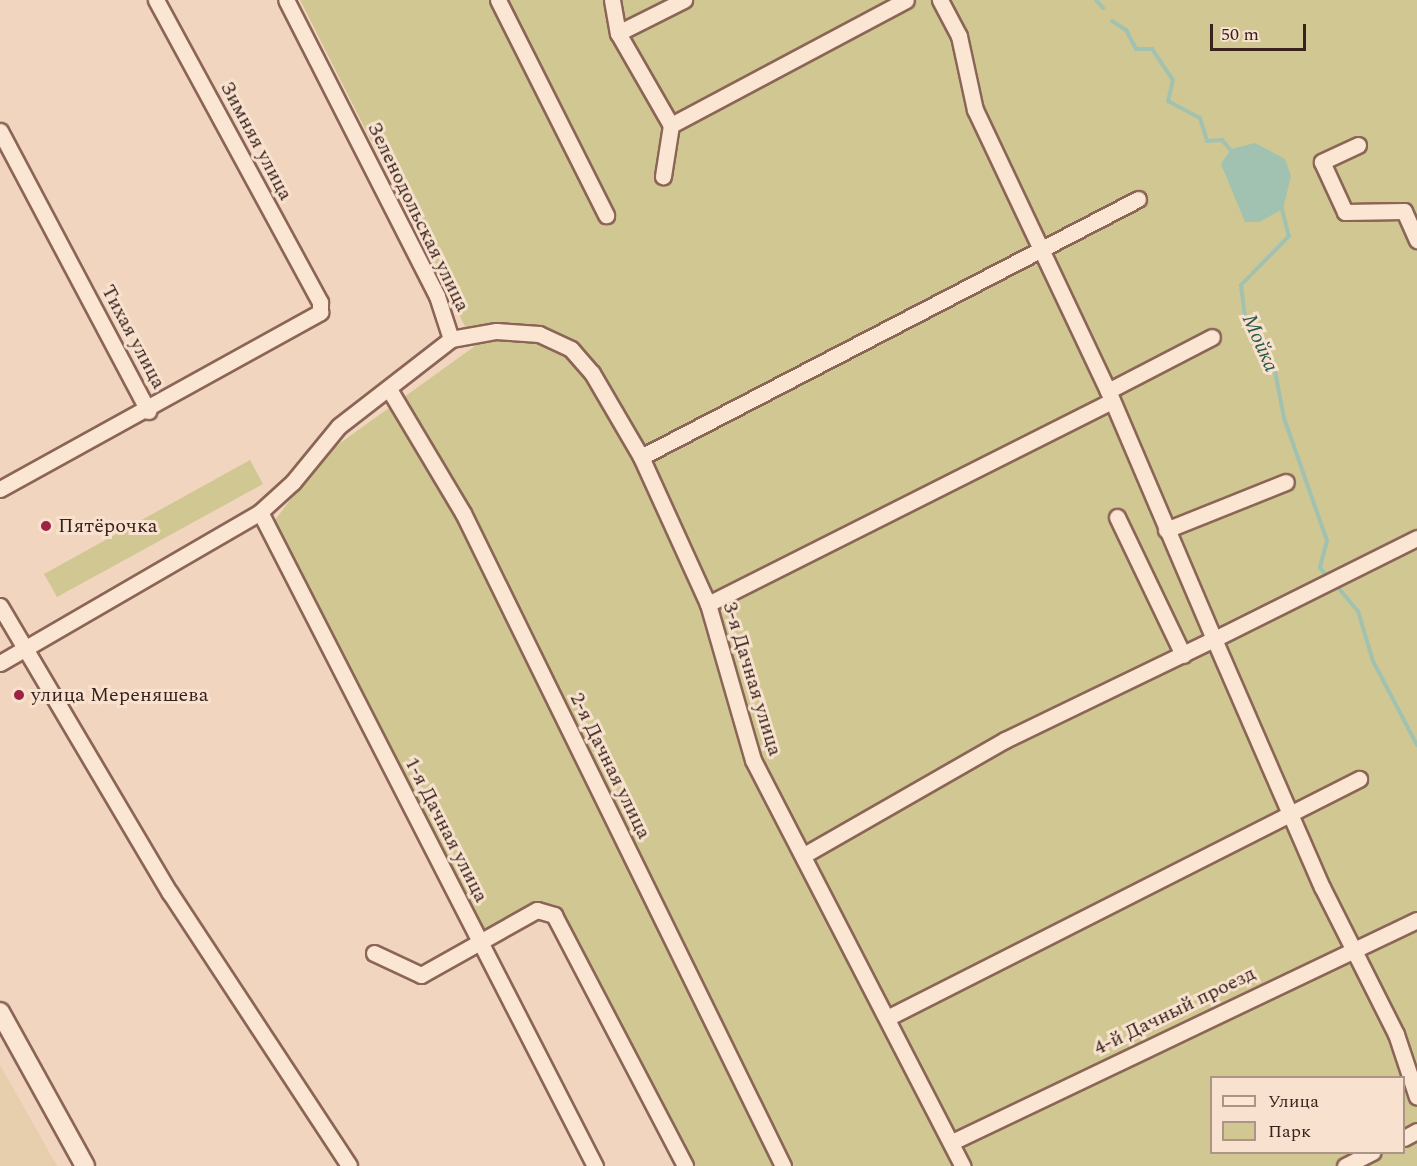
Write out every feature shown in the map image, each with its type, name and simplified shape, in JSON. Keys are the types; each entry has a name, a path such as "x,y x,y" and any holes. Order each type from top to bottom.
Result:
{"street":[{"name":"Зимняя улица","path":"156,0 320,302"},
{"name":"Зеленодольская улица","path":"0,663 260,512 339,426 452,339 437,296 286,0"},
{"path":"498,0 606,215"},
{"path":"612,0 618,33 670,125 663,176"},
{"path":"618,33 684,0"},
{"path":"670,125 906,0"},
{"path":"940,0 959,36 975,110 1109,396 1289,814 1396,1034 1417,1097"},
{"name":"Тихая улица","path":"0,131 148,411 312,320 320,302"},
{"path":"1358,145 1322,162 1345,212 1404,211 1417,240"},
{"path":"640,457 1138,199"},
{"name":"3-я Дачная улица","path":"452,339 515,332 557,340 582,359 640,457 708,604 753,760 889,1017 963,1166"},
{"path":"708,604 1109,396 1212,337"},
{"name":"2-я Дачная улица","path":"389,389 463,513 783,1166"},
{"path":"0,489 148,411"},
{"path":"1166,530 1286,482"},
{"name":"1-я Дачная улица","path":"260,512 596,1166"},
{"path":"1117,517 1182,655"},
{"path":"804,855 1005,740 1417,538"},
{"path":"0,606 170,893 349,1166"},
{"path":"889,1017 1359,779"},
{"path":"374,953 421,975 537,910 554,915 685,1166"},
{"name":"4-й Дачный проезд","path":"952,1142 1417,920"},
{"path":"0,1012 85,1166"},
{"path":"1345,1166 1369,1154"}],"shaded area":[{"path":"1255,143 1285,159 1291,176 1283,209 1259,222 1245,222 1221,164 1231,149"},
{"path":"0,1065 57,1166 0,1166"}],"green space":[{"path":"300,0 1417,0 1417,1166 696,1166 553,904 534,905 483,932 275,520 325,454 475,346"},
{"path":"250,460 263,484 57,597 44,574"}],"waterway":[{"name":"Мойка","path":"1096,0 1103,8"},
{"name":"Мойка","path":"1112,21 1126,30 1136,49 1152,49 1173,80 1168,101 1200,118 1207,141 1222,140 1232,152"},
{"name":"Мойка","path":"1281,205 1289,236 1241,285 1245,319 1274,366 1284,418 1327,541 1320,568 1330,579"},
{"name":"Мойка","path":"1335,584 1358,611 1373,661 1417,745"}],"place":[{"name":"Пятёрочка","path":"46,526"},
{"name":"улица Мереняшева","path":"19,695"}]}
